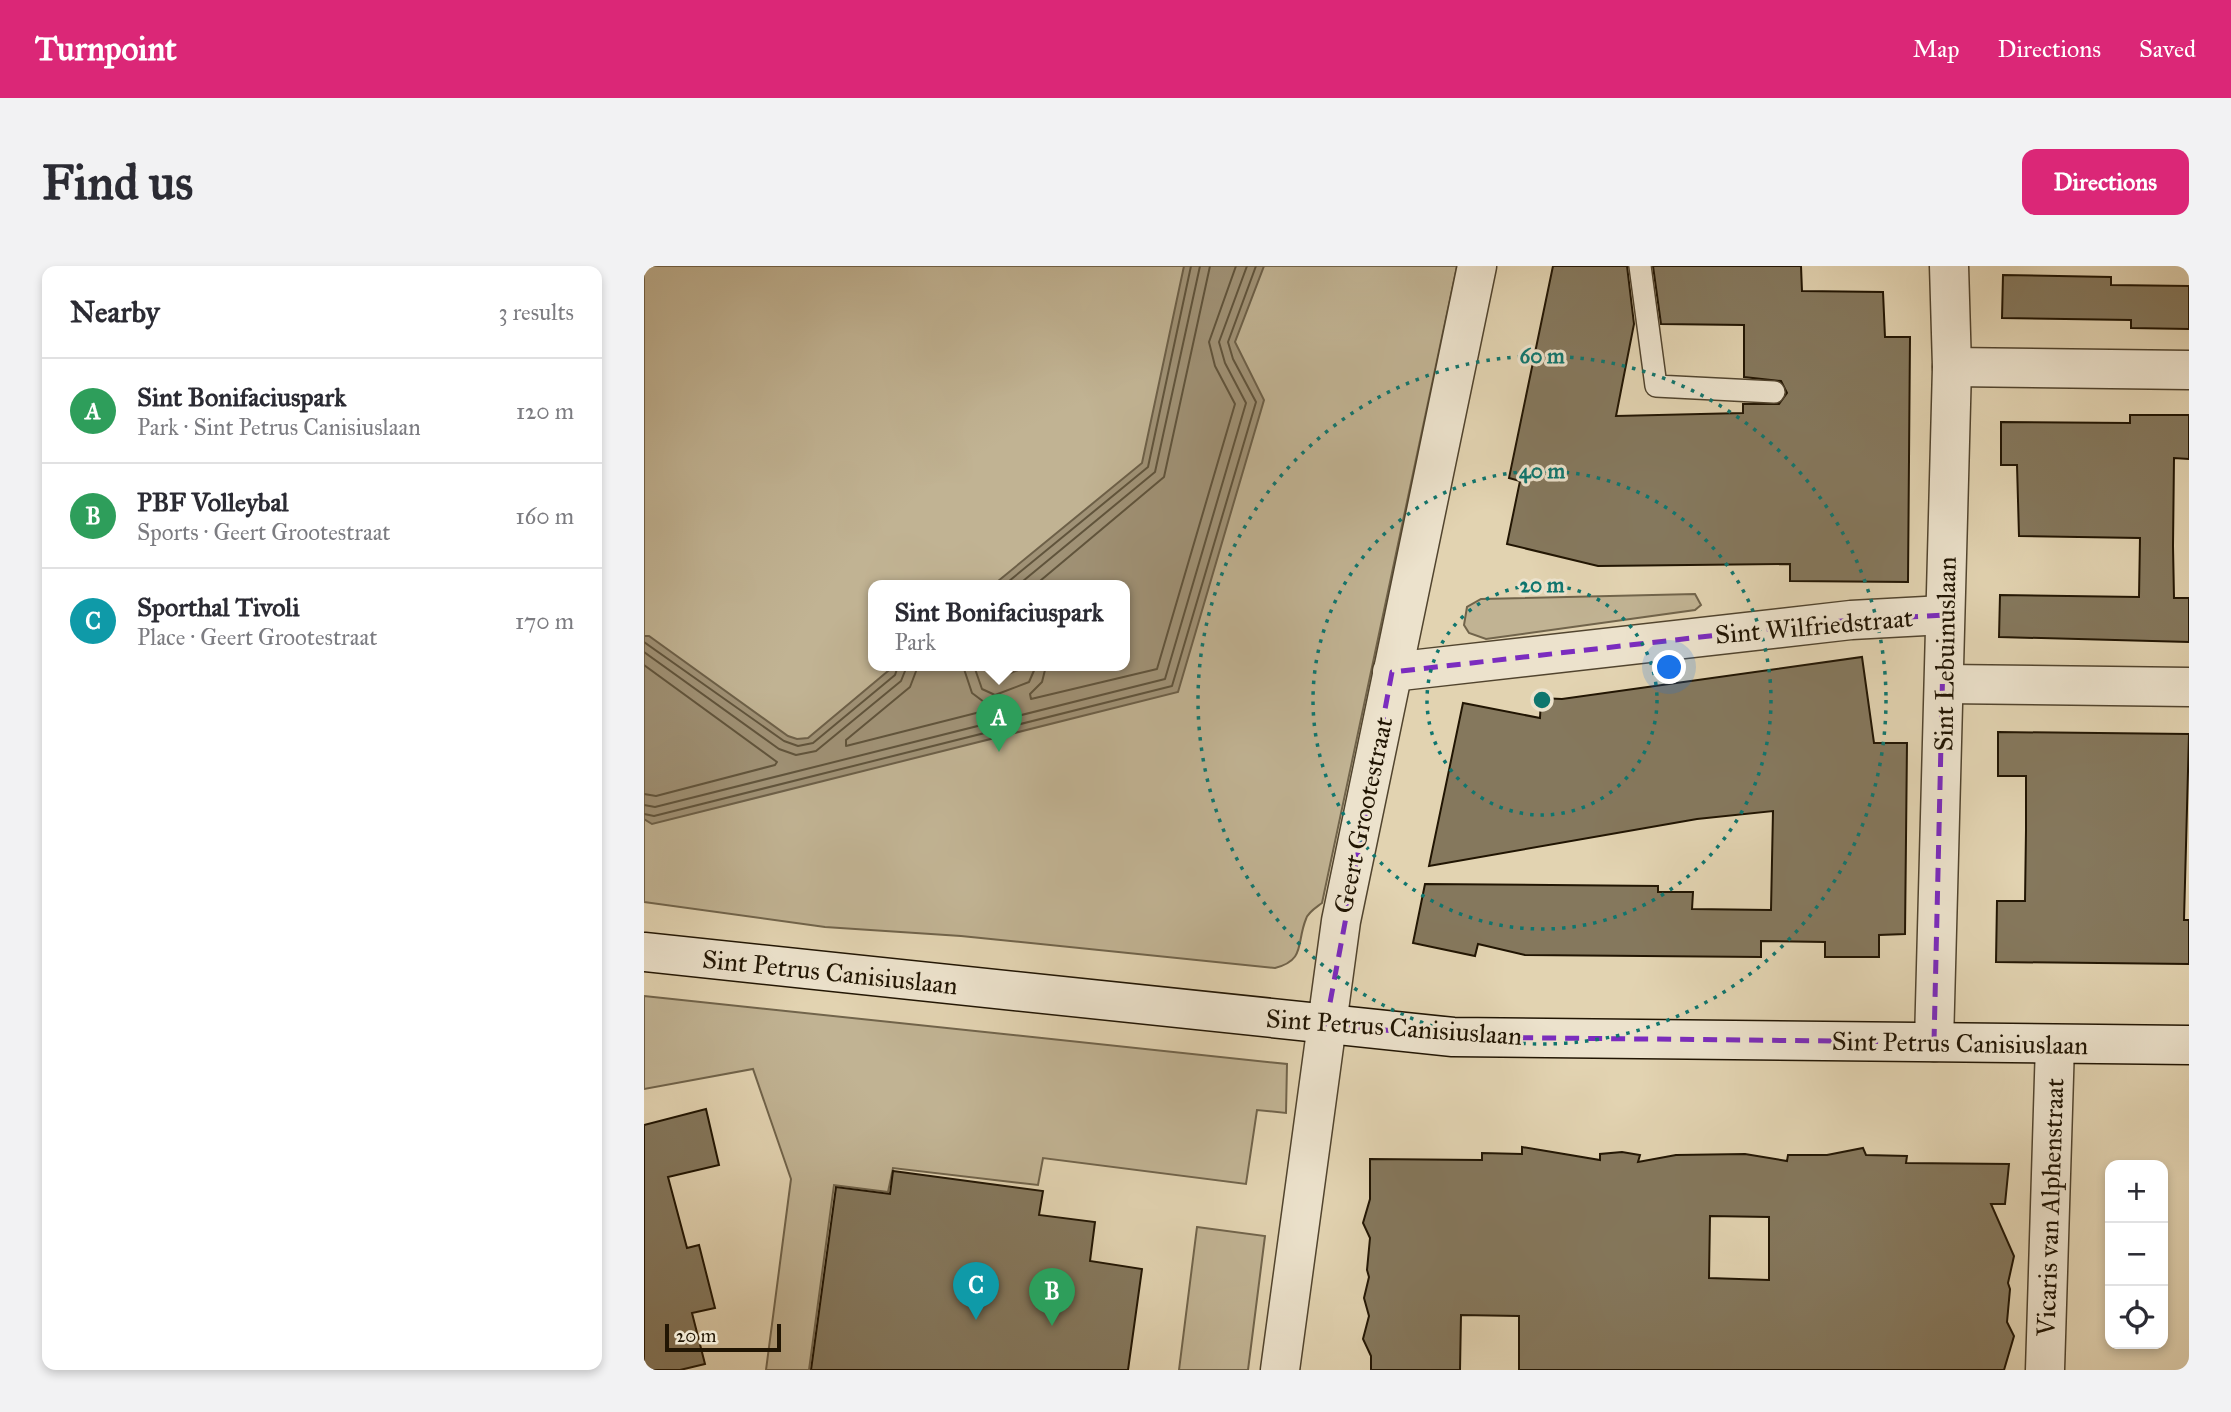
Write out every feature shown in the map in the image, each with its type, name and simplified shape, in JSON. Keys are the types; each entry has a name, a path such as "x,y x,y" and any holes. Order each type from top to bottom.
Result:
{"street":[{"name":"Geert Grootestraat","path":"1280,1370 1341,921 1477,266"},
{"name":"Sint Lebuinuslaan","path":"1934,1042 1952,367 1949,266"},
{"path":"1952,367 2189,370"},
{"name":"Sint Wilfriedstraat","path":"1392,672 1851,620 1944,615"},
{"path":"1945,684 2189,687"},
{"name":"Sint Petrus Canisiuslaan","path":"644,952 1453,1037 2189,1045"},
{"name":"Vicaris van Alphenstraat","path":"2045,1370 2055,1044"}],"lane":[{"path":"1640,266 1656,386 1774,393"}],"highlighted area":[{"path":"1944,615 1934,1042 1453,1037 1326,1024 1392,672 1851,620"}],"shaded area":[{"path":"644,266 1457,266 1322,903 1307,916 1298,950 1292,960 1275,968 961,936 825,927 644,902"},
{"path":"1695,594 1701,605 1695,610 1486,639 1469,633 1464,625 1467,607 1481,599"},
{"path":"644,996 1287,1064 1286,1113 1257,1110 1246,1184 1043,1158 1038,1185 893,1168 888,1192 834,1185 809,1370 766,1370 791,1179 753,1069 644,1089"},
{"path":"1197,1227 1265,1236 1248,1370 1179,1370"}],"water":[{"path":"1184,266 1264,266 1235,342 1264,400 1178,692 652,824 644,819 644,636 649,636 788,736 797,739 808,738 888,671 990,671 995,680 1016,671 1130,671 1130,580 999,580 1142,463"}],"building":[{"path":"1553,266 1627,266 1634,324 1616,416 1743,413 1743,404 1779,404 1787,393 1781,381 1744,377 1744,325 1661,324 1653,266 1801,266 1802,291 1883,292 1885,337 1910,337 1908,582 1790,581 1790,564 1598,566 1507,544 1520,481 1509,478"},
{"path":"2003,275 2111,277 2111,285 2189,286 2189,329 2131,328 2131,320 2002,318"},
{"path":"2130,415 2189,415 2189,459 2174,458 2173,546 2174,598 2189,598 2189,642 1999,637 2000,595 2139,597 2140,538 2019,536 2017,465 2001,465 2001,422 2130,423"},
{"path":"1862,657 1874,743 1907,743 1905,934 1879,935 1879,957 1825,957 1825,942 1761,941 1761,957 1525,955 1478,944 1475,956 1413,943 1425,884 1658,886 1658,892 1693,892 1692,909 1771,910 1773,811 1697,819 1429,866 1463,703 1540,718 1541,698 1562,699"},
{"path":"1998,732 2189,734 2184,920 2189,920 2189,964 1996,962 1997,901 2025,901 2026,830 2026,776 1998,776"},
{"path":"706,1109 719,1165 668,1177 687,1248 699,1245 715,1308 692,1313 705,1364 680,1370 644,1370 644,1125"},
{"path":"1522,1147 1600,1160 1600,1154 1622,1152 1640,1155 1638,1162 1676,1155 1745,1154 1787,1161 1788,1155 1827,1155 1863,1148 1866,1155 1907,1156 1906,1163 2009,1164 2005,1204 1991,1204 2014,1256 2008,1283 2010,1289 2007,1322 2014,1336 2004,1370 1519,1370 1519,1316 1461,1315 1460,1370 1371,1370 1371,1356 1363,1339 1369,1316 1364,1298 1369,1277 1367,1270 1370,1238 1363,1223 1370,1199 1370,1159 1482,1160 1482,1153 1522,1154","holes":["1710,1216 1769,1217 1769,1280 1709,1278"]},
{"path":"893,1171 1043,1191 1039,1215 1095,1222 1090,1261 1142,1269 1128,1370 811,1370 836,1187 890,1194"}],"place":[{"name":"Sint Bonifaciuspark","path":"999,752"},
{"name":"Sporthal Tivoli","path":"976,1320"},
{"name":"PBF Volleybal","path":"1052,1326"}]}
